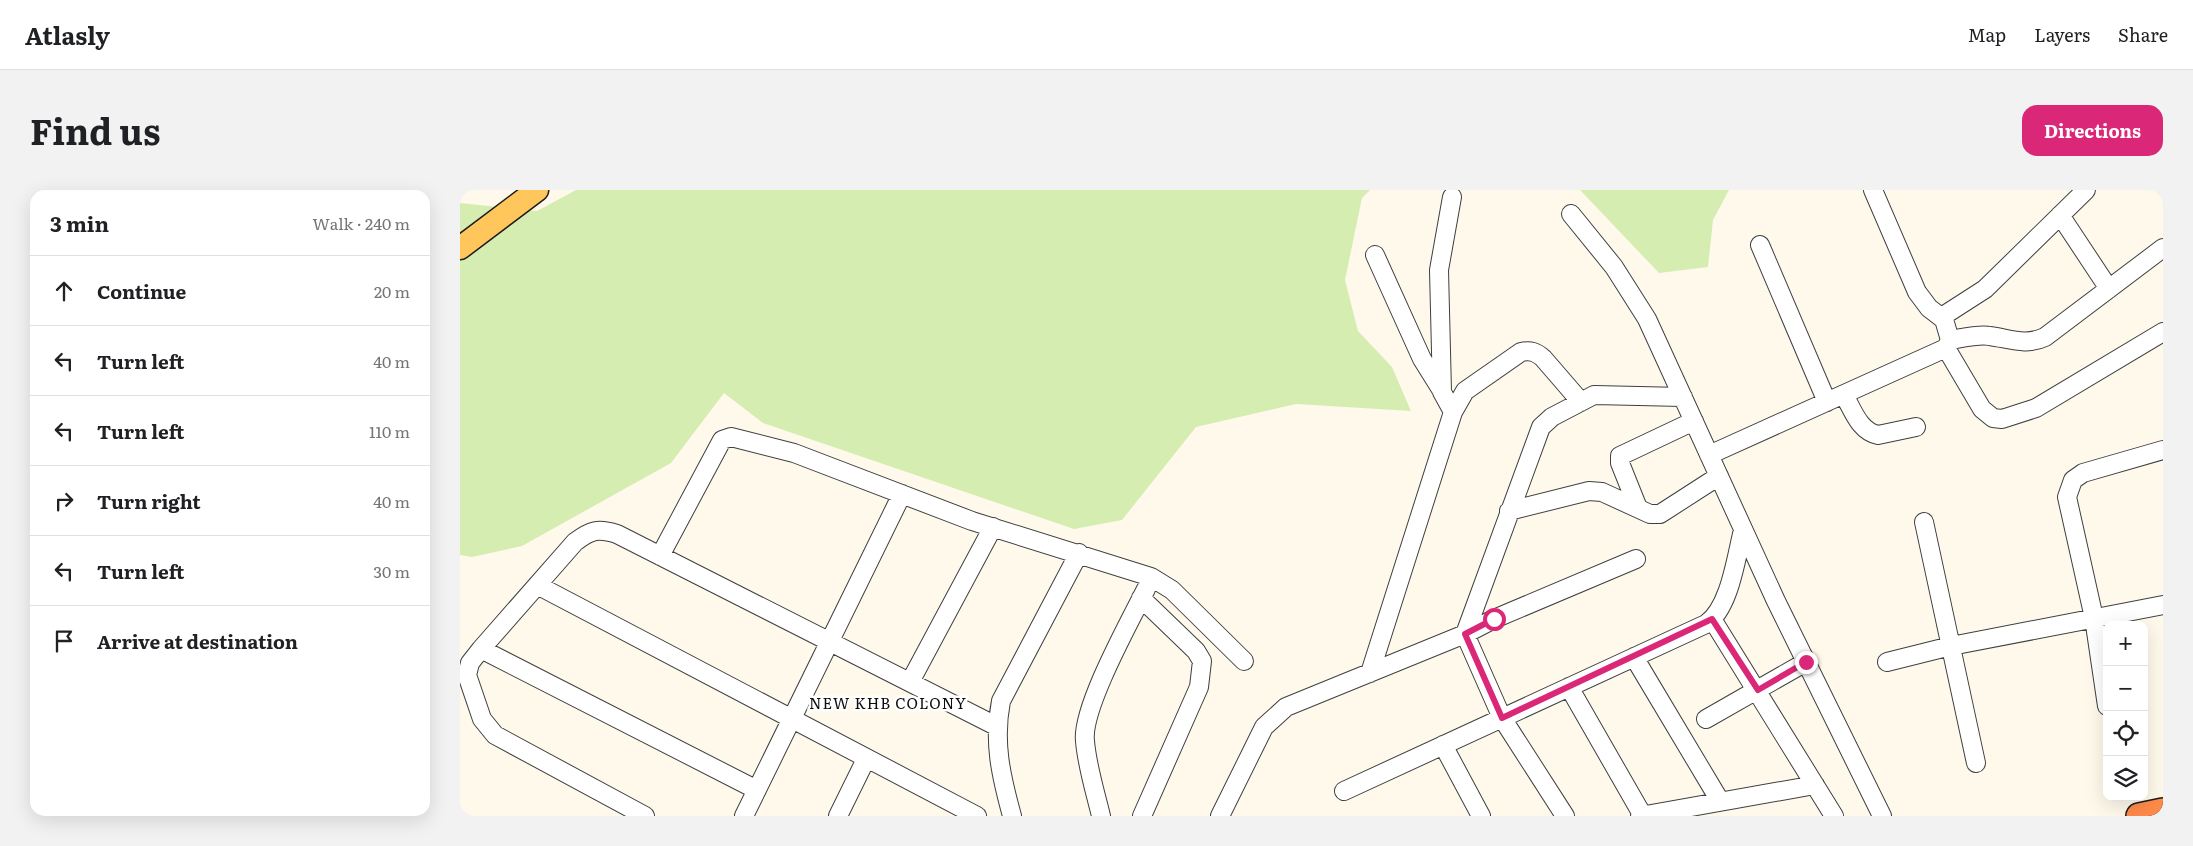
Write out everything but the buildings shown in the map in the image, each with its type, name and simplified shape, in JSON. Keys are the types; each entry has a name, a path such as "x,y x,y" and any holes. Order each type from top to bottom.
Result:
{"highway":[{"path":"2139,816 2163,811"}],"main road":[{"path":"460,248 537,190"}],"street":[{"path":"1873,190 1916,292 1929,308 1942,318 1948,344 1982,409 1993,418 2002,419 2036,408 2163,332"},
{"path":"1942,318 1985,289 2086,190"},
{"path":"1442,392 1439,270 1452,197"},
{"path":"1571,214 1614,267 1647,319 1743,530 1882,816"},
{"path":"2060,216 2109,289"},
{"path":"1760,245 1827,402"},
{"path":"1709,455 1844,395 1948,344 1990,336 2026,343 2045,337 2163,248"},
{"path":"1375,256 1422,359 1453,412"},
{"path":"1370,673 1453,412 1465,391 1521,352 1529,351 1536,352 1543,358 1581,402"},
{"path":"1565,816 1502,718 1465,634 1541,427 1552,417 1594,395 1683,398"},
{"path":"1844,395 1865,431 1878,435 1916,427"},
{"path":"1638,508 1620,463 1620,456 1694,422"},
{"path":"660,556 722,440 727,437 794,453 993,527 1151,577 1172,590 1244,661"},
{"path":"2103,679 2094,618 2067,497 2069,487 2073,480 2083,473 2163,450"},
{"path":"1509,511 1589,491 1602,492 1655,515 1660,514 1719,476"},
{"path":"744,816 902,494"},
{"path":"1924,522 1976,763"},
{"path":"910,682 993,527"},
{"path":"645,816 495,735 486,727 467,675 470,663 481,649 575,542 590,530 602,529 616,534 996,726"},
{"path":"1344,790 1634,657 1712,619 1723,604 1743,530"},
{"path":"1012,816 997,747 996,726 1002,701 1079,553"},
{"path":"1220,816 1264,727 1286,707 1465,634 1494,619 1636,559"},
{"path":"1101,816 1084,740 1086,722 1095,696 1151,577"},
{"path":"537,585 977,816"},
{"path":"1141,598 1196,650 1202,661 1198,687 1142,816"},
{"path":"1887,662 1951,646 2163,605"},
{"path":"1712,619 1758,690 1834,816"},
{"path":"481,649 757,790"},
{"path":"1634,657 1720,801"},
{"path":"1706,719 1806,662"},
{"path":"1569,687 1642,816 1815,785"},
{"path":"1443,745 1482,816"},
{"path":"838,816 866,759"}],"green space":[{"path":"576,190 1370,190 1362,198 1345,280 1358,331 1392,367 1411,411 1296,404 1196,427 1122,520 1074,529 763,423 724,393 671,463 522,546 472,557 460,555 460,203 537,211"},
{"path":"1580,190 1729,190 1713,220 1708,267 1659,273"}],"district":[{"name":"NEW KHB COLONY","path":"888,704"}],"route":[{"path":"1494,619 1465,634 1502,718 1706,624 1712,619 1758,690 1806,662"}]}
